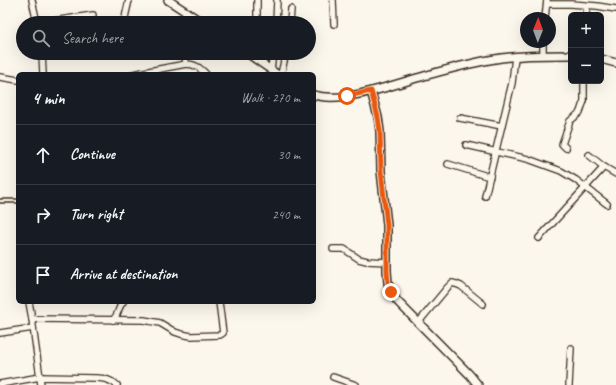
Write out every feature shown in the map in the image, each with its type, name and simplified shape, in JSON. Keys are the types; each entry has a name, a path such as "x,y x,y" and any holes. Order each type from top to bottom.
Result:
{"street":[{"path":"32,0 35,16"},
{"path":"126,16 129,0"},
{"path":"168,0 189,16"},
{"path":"257,0 257,16"},
{"path":"276,16 277,0"},
{"path":"333,0 334,24"},
{"path":"546,12 547,2 616,9"},
{"path":"586,12 587,6"},
{"path":"290,16 291,9"},
{"path":"86,16 93,15"},
{"path":"543,55 544,48"},
{"path":"316,95 328,98 371,91 446,69 490,59 543,55 568,55"},
{"path":"485,196 512,83 515,57"},
{"path":"42,60 42,72"},
{"path":"186,60 186,64"},
{"path":"260,60 274,72"},
{"path":"273,60 274,72"},
{"path":"281,72 284,60"},
{"path":"604,60 616,63"},
{"path":"144,72 186,64 197,66 204,72"},
{"path":"0,77 16,80"},
{"path":"566,148 562,144 570,121 580,112 584,101 584,84"},
{"path":"371,91 380,131 381,171 387,225 387,277 391,292 397,301 478,385"},
{"path":"460,118 502,126"},
{"path":"466,145 528,159 550,166 576,180 607,204"},
{"path":"589,155 616,174"},
{"path":"448,164 490,177"},
{"path":"539,238 604,167"},
{"path":"333,249 344,249 359,259 367,262 387,262"},
{"path":"418,323 452,283 461,286 483,304"},
{"path":"28,304 41,385"},
{"path":"113,320 118,314 121,304"},
{"path":"32,319 152,321 160,323 175,332 186,335 220,335 222,331 219,304"},
{"path":"0,333 33,328"},
{"path":"569,385 571,348"},
{"path":"0,384 40,377 103,378 117,385"},
{"path":"334,377 356,385"}],"lane":[{"path":"0,201 16,201"}],"route":[{"path":"347,96 371,91 378,117 380,131 381,171 387,225 387,271 388,283 391,292"}]}
